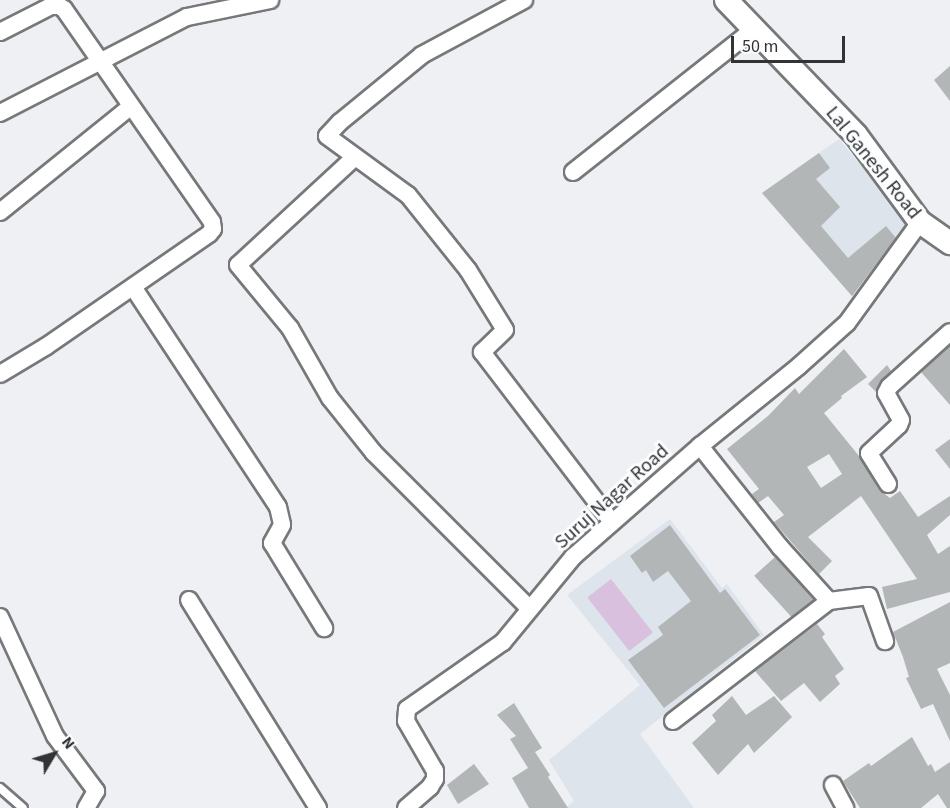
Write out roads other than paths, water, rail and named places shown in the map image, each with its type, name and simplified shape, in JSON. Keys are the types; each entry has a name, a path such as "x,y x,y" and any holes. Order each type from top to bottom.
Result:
{"main road":[{"name":"Lal Ganesh Road","path":"726,0 856,135 920,222 950,243"}],"street":[{"path":"0,112 187,17 270,0"},
{"path":"524,0 422,55 340,122 327,136 408,195 468,270 505,330 483,352 612,522"},
{"path":"0,32 51,6 59,6 100,60 130,107 212,222 213,229 45,347 0,374"},
{"path":"573,172 754,29"},
{"path":"0,212 130,107"},
{"path":"355,157 238,265 290,328 330,398 374,453 529,608"},
{"name":"Suruj Nagar Road","path":"406,808 430,787 435,779 435,771 406,721 407,709 503,642 573,557 700,446 799,366 847,323 920,222"},
{"path":"133,287 278,507 282,525 272,543 324,628"},
{"path":"888,484 869,453 899,425 900,420 886,393 888,387 950,332"},
{"path":"700,446 780,547 829,601"},
{"path":"673,721 829,601 869,597 885,642"},
{"path":"189,600 318,808"},
{"path":"0,617 55,736 96,791 86,808"},
{"path":"833,784 845,808"}],"lane":[{"path":"0,788 23,808"}]}
